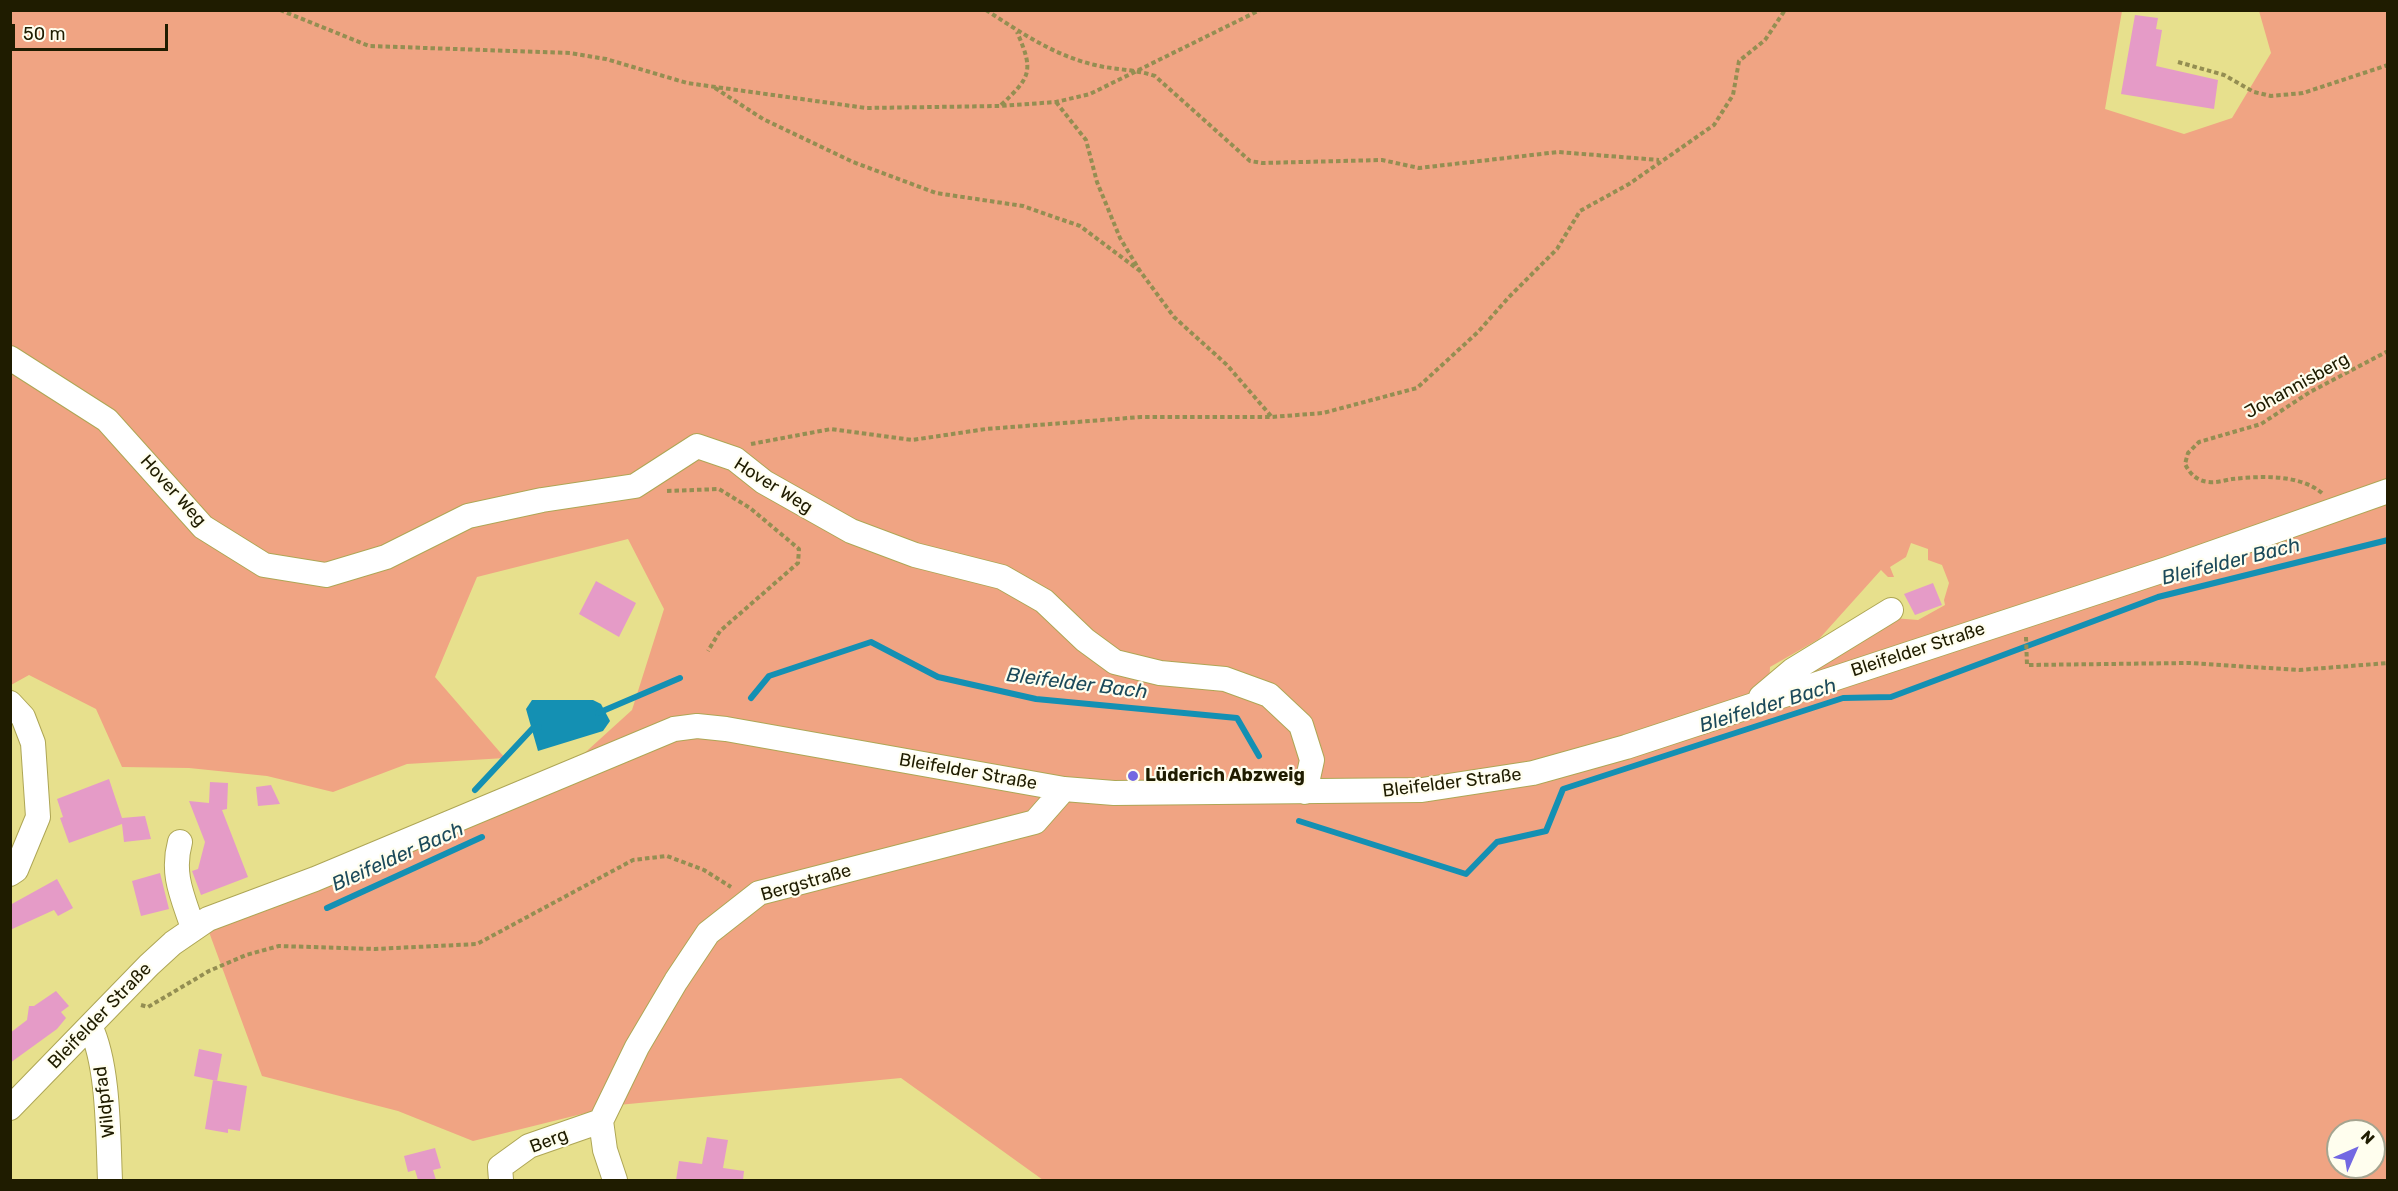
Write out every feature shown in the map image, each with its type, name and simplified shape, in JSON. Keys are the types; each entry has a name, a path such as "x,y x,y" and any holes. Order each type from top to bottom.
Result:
{"street":[{"name":"Hover Weg","path":"10,358 107,420 203,527 264,565 326,575 386,557 468,516 542,500 635,486 697,446 735,459 764,482 851,531 915,555 1002,577 1044,601 1085,640 1115,662 1160,673 1225,679 1269,695 1301,725 1312,760 1305,792"},
{"name":"Bleifelder Straße","path":"10,1108 117,998 173,943 193,928 218,915 315,879 674,729 697,726 726,729 1064,789 1114,793 1422,790 1533,773 1616,750 2167,569 2388,491"},
{"path":"1750,706 1793,670 1891,610"},
{"path":"10,703 24,717 33,743 38,817 28,846 16,870 10,874"},
{"name":"Bergstraße","path":"601,1121 637,1047 676,981 708,933 746,903 759,894 1035,822 1064,789"},
{"path":"180,842 175,861 178,882 193,928"},
{"name":"Wildpfad","path":"90,1026 98,1042 110,1146 110,1180"},
{"path":"601,1121 605,1150 615,1180"},
{"name":"Berg","path":"496,1176 530,1146 601,1121"}],"path":[{"path":"280,10 369,46 570,53 606,59 687,83 866,108 1000,106 1056,102 1090,94 1260,10"},
{"path":"986,10 1017,32 1092,65 1139,71 1155,76 1250,161 1262,163 1382,160 1419,168 1558,152 1661,160"},
{"path":"749,445 831,429 912,440 986,429 1141,417 1272,417 1323,413 1417,388 1478,332 1557,249 1580,211 1629,184 1714,124 1733,95 1739,61 1766,40 1785,10"},
{"path":"1000,106 1022,85 1029,70 1027,54 1017,32"},
{"path":"2178,62 2224,75 2254,92 2271,96 2303,93 2388,65"},
{"path":"712,86 763,119 853,162 936,194 1023,206 1080,226 1140,271"},
{"path":"1056,102 1086,140 1097,182 1120,238 1140,271 1174,317 1227,365 1272,417"},
{"name":"Johannisberg","path":"2337,508 2314,486 2283,478 2259,477 2208,483 2190,475 2185,464 2188,453 2199,442 2262,424 2310,392 2388,351"},
{"path":"660,491 719,489 750,508 799,549 798,563 728,624 708,651"},
{"path":"2023,616 2027,665 2189,663 2299,670 2388,663"},
{"path":"117,998 148,1007 209,971 246,955 279,946 375,949 477,944 633,860 667,856 704,870 730,886 746,903"}],"shaded area":[{"path":"11,11 2122,11 2105,109 2184,134 2232,118 2271,53 2259,11 2387,11 2387,1180 1043,1180 901,1078 618,1105 473,1141 398,1111 262,1076 209,932 556,779 632,710 664,609 628,539 477,577 435,677 505,758 407,764 333,792 267,776 189,768 122,767 96,709 29,675 11,685","holes":["1911,543 1928,549 1928,560 1942,565 1949,583 1944,600 1945,605 1918,620 1893,618 1769,686 1770,667 1819,639 1881,570 1888,577 1894,577 1890,567 1906,557"]}],"water":[{"path":"532,700 593,700 601,704 610,721 603,731 538,751 526,709"}],"building":[{"path":"2135,15 2158,18 2156,29 2162,30 2156,66 2218,80 2214,109 2121,94"},
{"path":"596,581 636,603 619,637 579,614"},
{"path":"1933,583 1942,605 1915,615 1904,594"},
{"path":"109,779 122,818 145,816 151,839 124,842 122,824 69,843 60,818 63,817 57,799"},
{"path":"210,782 228,783 227,809 222,810 248,877 201,895 192,871 198,869 205,842 189,801 209,803"},
{"path":"271,785 280,804 258,806 256,787"},
{"path":"160,873 169,909 141,916 132,881"},
{"path":"57,879 73,908 58,916 54,910 10,930 10,905"},
{"path":"56,991 69,1006 61,1012 66,1018 57,1029 10,1063 10,1033 27,1020 29,1006 34,1006"},
{"path":"199,1049 222,1054 217,1081 194,1076"},
{"path":"213,1080 247,1086 240,1131 228,1129 228,1133 205,1129"},
{"path":"707,1137 728,1140 723,1168 744,1171 743,1180 676,1180 679,1161 702,1164"},
{"path":"435,1148 441,1168 433,1170 436,1180 418,1180 415,1170 408,1172 404,1156"}],"waterway":[{"name":"Bleifelder Bach","path":"1299,821 1466,874 1497,842 1546,831 1563,789 1843,698 1891,697 2158,597 2388,540"},
{"name":"Bleifelder Bach","path":"751,698 769,676 871,642 938,677 1036,699 1237,718 1259,756"},
{"name":"Bleifelder Bach","path":"598,713 680,678"},
{"name":"Bleifelder Bach","path":"475,790 532,729 539,727"},
{"name":"Bleifelder Bach","path":"327,908 482,837"}],"place":[{"name":"Lüderich Abzweig","path":"1133,776"}]}
